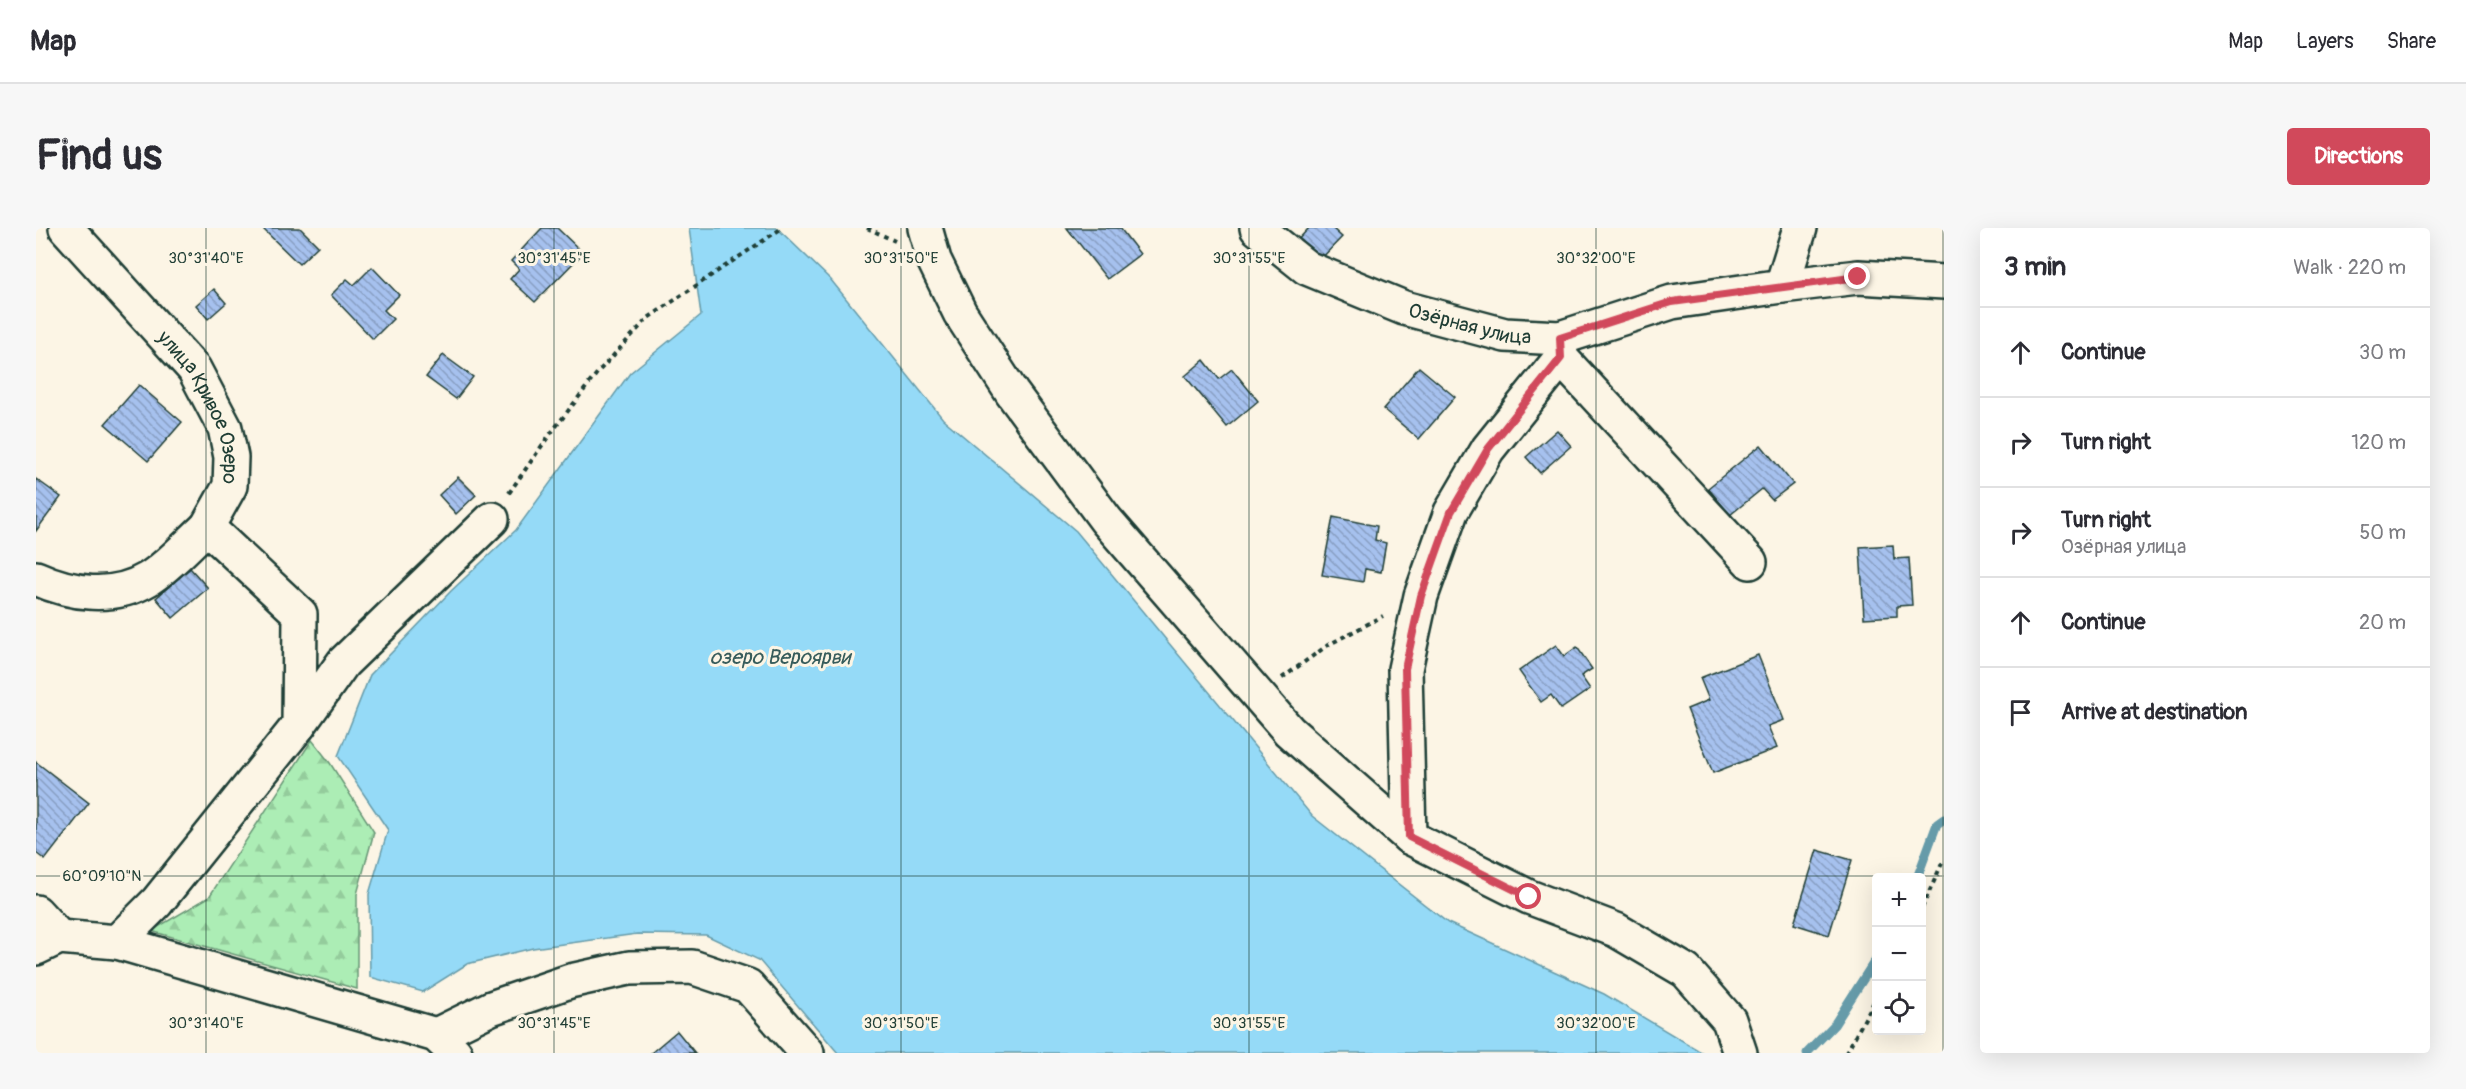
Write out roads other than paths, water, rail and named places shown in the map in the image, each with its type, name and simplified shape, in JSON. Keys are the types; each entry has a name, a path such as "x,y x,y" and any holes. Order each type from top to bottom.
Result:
{"street":[{"name":"улица Кривое Озеро","path":"36,578 56,587 80,592 107,593 148,579 207,527 230,486 231,457 225,428 194,369 66,228"},
{"path":"925,228 934,260 960,313 1012,393 1106,520 1289,731 1409,837 1529,897 1616,930 1686,971 1728,1020 1740,1053"},
{"name":"Озёрная улица","path":"1257,228 1308,268 1404,308 1561,348 1672,302 1858,277 1944,282"},
{"path":"1782,286 1800,228"},
{"path":"1409,837 1405,669 1421,596 1451,512 1488,449 1561,348 1749,562"},
{"path":"117,942 156,902 299,725 343,663 492,519"},
{"path":"207,527 300,614 299,725"},
{"path":"36,912 48,942 117,942 446,1044 491,1008 570,981 629,968 692,967 748,986 807,1053"}],"water":[{"name":"озеро Вероярви","path":"689,228 777,228 831,280 943,419 1076,531 1312,816 1448,923 1604,994 1703,1053 838,1053 759,960 706,935 637,934 533,948 467,964 423,992 370,977 369,894 388,830 338,756 370,675 451,591 516,530 630,373 701,315"}],"waterway":[{"path":"1919,873 1937,824 1944,819"},
{"path":"1807,1053 1834,1025 1872,965"}]}
